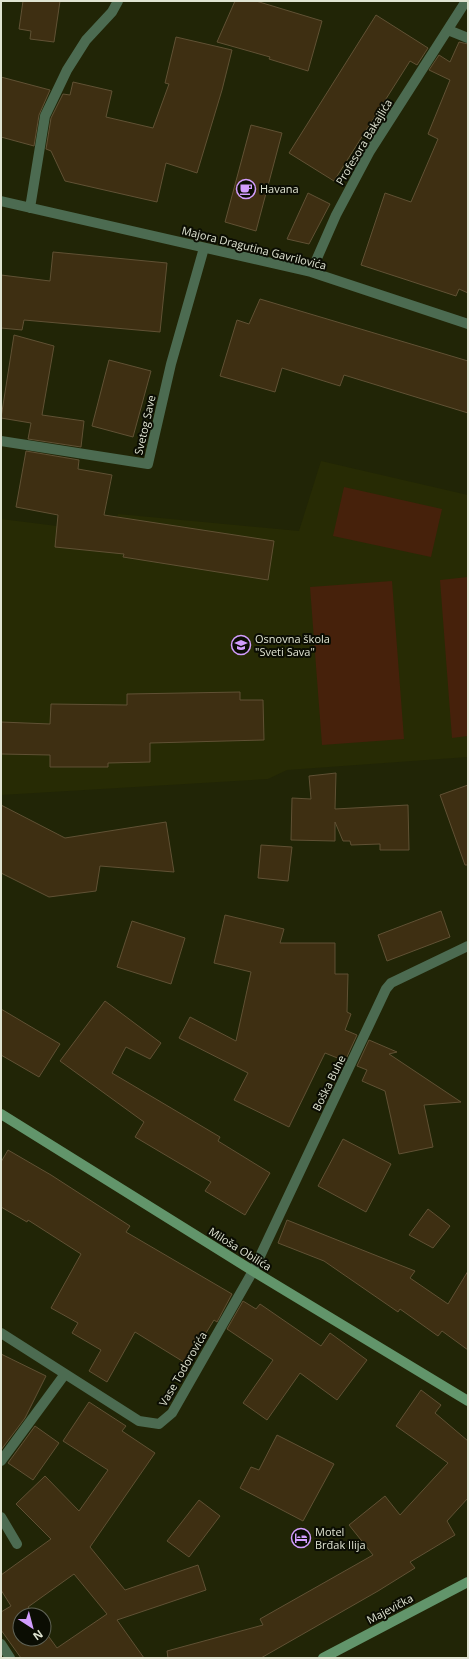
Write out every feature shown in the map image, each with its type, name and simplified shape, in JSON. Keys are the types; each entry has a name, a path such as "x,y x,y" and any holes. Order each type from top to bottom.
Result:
{"main road":[{"name":"Miloša Obilića","path":"1,1114 252,1271 468,1401"},
{"name":"Majevička","path":"323,1658 468,1582"}],"street":[{"path":"30,208 45,116 67,70 86,40 112,12 118,1"},
{"name":"Profesora Bakajlića","path":"311,272 336,215 370,151 466,1"},
{"path":"448,30 468,38"},
{"name":"Majora Dragutina Gavrilovića","path":"1,201 311,272 468,324"},
{"name":"Svetog Save","path":"1,441 148,464 171,364 204,248"},
{"name":"Boška Buhe","path":"252,1271 386,989 391,984 468,946"},
{"name":"Vase Todorovića","path":"1,1333 139,1421 160,1424 172,1413 252,1271"},
{"path":"1,1461 65,1374"},
{"path":"1,1517 17,1544"},
{"path":"1,1644 10,1658"}],"shaded area":[{"name":"Osnovna škola \"Sveti Sava\"","path":"321,461 468,495 468,757 287,770 268,779 1,795 1,519 113,533 118,514 299,531"},
{"path":"344,487 442,509 431,557 333,536"},
{"path":"468,577 468,736 452,738 440,580"},
{"path":"392,581 404,739 322,745 310,587"}],"building":[{"path":"23,1 60,1 54,42 30,39 31,31 19,29"},
{"path":"235,1 256,1 322,21 308,71 269,59 270,57 217,42"},
{"path":"376,15 428,48 417,65 410,61 334,181 289,153"},
{"path":"176,37 232,50 222,90 197,173 166,163 157,202 65,181 51,151 46,149 51,118 63,94 70,95 73,82 112,91 106,117 153,128 169,84 165,83"},
{"path":"459,42 468,44 468,293 459,289 456,296 361,265 385,193 411,202 438,139 428,134 450,80 429,70 439,55 450,62"},
{"path":"1,77 50,90 39,115 34,146 1,137"},
{"path":"251,125 282,133 256,231 225,222"},
{"path":"308,193 330,204 309,244 287,239"},
{"path":"53,252 167,263 160,332 24,320 22,330 1,328 1,275 50,281"},
{"path":"260,299 468,361 468,413 344,375 340,386 282,368 275,392 220,376 237,320 249,324"},
{"path":"14,335 54,346 42,415 84,421 81,447 28,439 31,423 1,418"},
{"path":"109,360 151,371 133,437 92,426"},
{"path":"26,451 79,460 78,469 112,475 104,515 274,541 268,580 123,557 124,554 55,547 58,515 16,507"},
{"path":"240,692 240,700 263,700 264,740 150,743 150,762 108,763 108,767 50,767 50,755 1,754 1,722 50,724 51,704 127,705 127,694"},
{"path":"336,773 335,809 408,805 409,850 380,850 380,844 351,845 350,841 343,841 335,822 335,841 291,840 292,798 311,799 309,776"},
{"path":"468,785 468,865 465,865 440,795"},
{"path":"1,805 65,838 166,822 174,872 100,866 96,891 49,897 1,873"},
{"path":"261,845 292,847 288,881 258,878"},
{"path":"441,911 450,937 387,961 378,935"},
{"path":"225,915 284,929 280,943 335,943 335,974 348,974 347,1012 351,1014 345,1030 357,1035 345,1061 325,1053 289,1127 234,1100 248,1073 179,1038 190,1017 236,1041 251,972 214,963"},
{"path":"132,921 185,938 171,984 117,967"},
{"path":"105,1001 161,1043 150,1059 126,1047 112,1073 220,1137 218,1141 270,1173 245,1215 205,1191 211,1182 135,1137 144,1122 60,1061"},
{"path":"1,1009 60,1044 39,1077 1,1055"},
{"path":"369,1040 397,1052 389,1054 461,1102 424,1105 433,1147 399,1154 385,1091 362,1081 367,1070 357,1066"},
{"path":"343,1139 391,1164 366,1212 318,1186"},
{"path":"8,1150 51,1175 130,1226 126,1232 232,1294 217,1322 214,1320 187,1364 135,1332 107,1382 89,1371 101,1350 72,1333 78,1323 51,1308 81,1254 28,1220 27,1222 1,1207 1,1162"},
{"path":"428,1209 450,1226 433,1248 409,1235"},
{"path":"287,1220 415,1271 410,1278 448,1304 468,1271 468,1350 442,1331 438,1336 400,1309 398,1312 324,1261 278,1243"},
{"path":"243,1301 256,1309 260,1304 321,1346 330,1333 367,1360 337,1400 300,1373 267,1420 243,1403 273,1360 227,1329"},
{"path":"1,1354 46,1376 25,1418 1,1450"},
{"path":"421,1390 441,1405 435,1413 468,1441 468,1498 447,1521 455,1535 410,1562 415,1568 261,1658 168,1658 167,1651 263,1625 260,1619 373,1555 349,1525 385,1496 400,1515 448,1463 396,1426"},
{"path":"89,1402 126,1426 122,1431 155,1453 90,1547 125,1590 198,1565 206,1590 117,1620 144,1658 21,1658 13,1647 52,1647 52,1641 57,1648 107,1614 74,1574 28,1607 12,1607 12,1645 1,1630 1,1612 11,1606 1,1590 1,1575 51,1539 16,1504 45,1476 79,1511 108,1470 63,1441"},
{"path":"35,1426 59,1443 33,1480 8,1463"},
{"path":"277,1435 334,1464 303,1521 240,1488 251,1467 259,1470"},
{"path":"199,1500 220,1516 189,1557 167,1541"}],"place":[{"name":"Havana","path":"246,189"},
{"name":"Osnovna škola \"Sveti Sava\"","path":"241,645"},
{"name":"Motel Brđak Ilija","path":"301,1538"}]}
